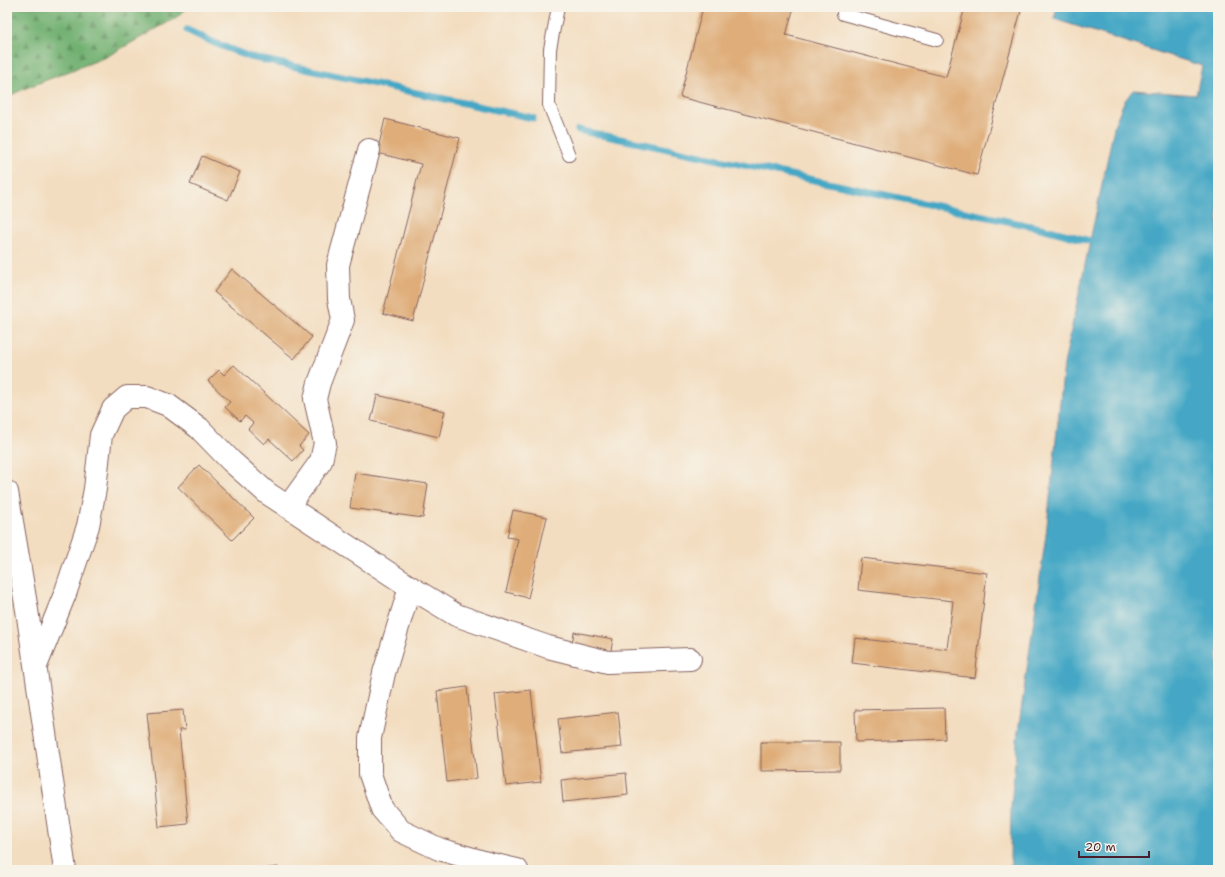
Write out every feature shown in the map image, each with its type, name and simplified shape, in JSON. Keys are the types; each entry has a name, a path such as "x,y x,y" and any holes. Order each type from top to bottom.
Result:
{"street":[{"path":"288,507 321,461 325,442 315,399 319,383 343,320 339,299 338,265 369,150"},
{"path":"36,666 65,594 88,526 95,489 101,435 113,409 127,397 147,397 168,405 199,428 231,461 267,493 410,587 456,615 548,647 608,662 690,659"},
{"path":"7,492 36,666 65,870"},
{"path":"410,587 384,673 370,738 370,774 382,809 401,831 440,849 486,863 516,870"}],"lane":[{"path":"558,7 550,49 549,105 569,154"},
{"path":"845,7 843,14 937,40"}],"green space":[{"path":"7,7 189,7 174,19 106,57 26,88 7,97"}],"water":[{"path":"1057,7 1218,7 1218,870 1012,870 1010,857 1011,806 1018,732 1046,535 1064,364 1115,123 1124,102 1133,90 1196,95 1202,66 1054,19"}],"building":[{"path":"703,7 794,7 786,35 946,77 965,7 1022,7 977,175 680,97"},
{"path":"385,119 460,138 413,321 383,313 421,164 377,153"},
{"path":"202,156 240,172 228,200 190,184"},
{"path":"232,269 312,337 294,359 214,292"},
{"path":"234,365 309,435 299,446 303,450 293,461 269,439 264,444 248,429 253,423 245,416 240,421 225,407 230,402 208,381 219,370 224,375"},
{"path":"377,395 445,411 439,437 371,421"},
{"path":"199,465 254,518 232,540 178,487"},
{"path":"355,473 428,484 423,518 350,508"},
{"path":"513,510 547,517 528,598 506,592 518,539 507,537"},
{"path":"861,558 987,573 975,678 852,663 855,638 947,649 953,601 858,590"},
{"path":"574,632 613,639 610,656 571,649"},
{"path":"467,687 477,778 447,782 437,691"},
{"path":"531,690 541,782 506,786 495,694"},
{"path":"944,708 945,739 856,742 855,710"},
{"path":"183,710 185,730 179,730 188,824 159,827 147,713"},
{"path":"618,712 622,747 562,753 558,719"},
{"path":"761,742 840,742 840,770 761,771"},
{"path":"626,773 628,795 563,802 561,780"},
{"path":"278,867 278,870 261,870 261,869"}],"waterway":[{"path":"187,30 250,57 533,118"},
{"path":"578,130 1045,229 1090,241"}]}
